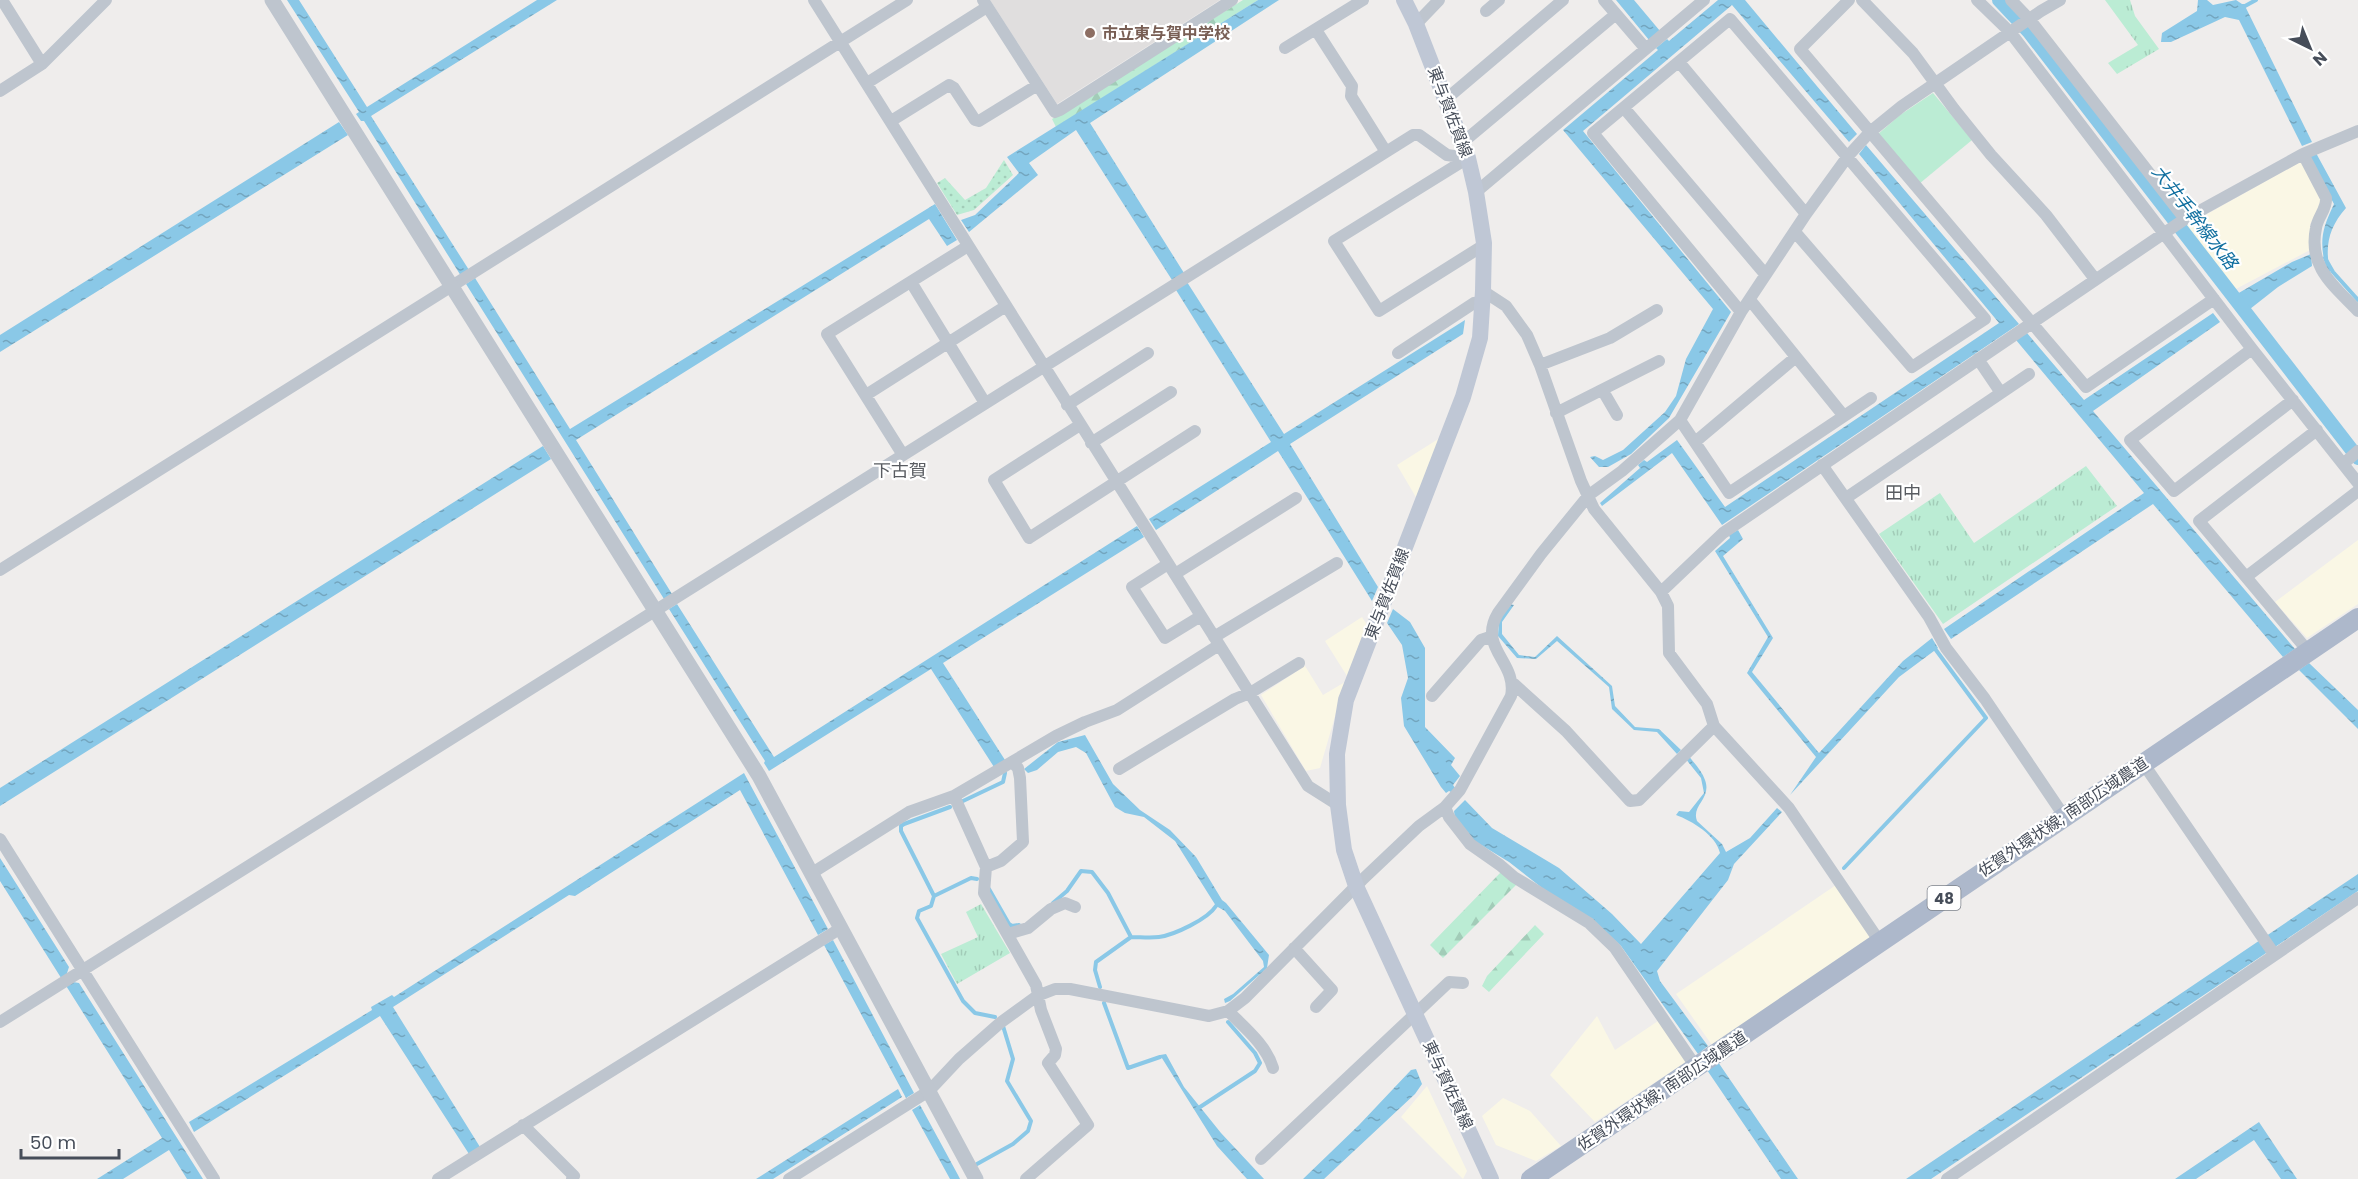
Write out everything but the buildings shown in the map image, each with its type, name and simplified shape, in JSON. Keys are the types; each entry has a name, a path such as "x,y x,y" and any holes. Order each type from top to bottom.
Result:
{"main road":[{"name":"東与賀佐賀線","path":"1404,0 1416,24 1465,150 1476,192 1484,245 1483,297 1479,338 1463,396 1347,700 1337,754 1338,805 1344,850 1356,886 1491,1179"},
{"name":"佐賀外環状線; 南部広域農道","path":"1531,1179 2358,618"}],"street":[{"path":"2,0 42,64"},
{"path":"0,91 42,64 106,0"},
{"path":"272,0 759,776 976,1179"},
{"path":"814,0 1308,786 1338,805"},
{"path":"867,83 985,4 1036,86 1055,112 1232,0"},
{"path":"1285,48 1363,0"},
{"path":"1416,24 1439,0"},
{"path":"1486,11 1499,0"},
{"path":"1445,98 1563,0"},
{"path":"1604,0 1646,49"},
{"path":"1476,192 1704,0"},
{"path":"1849,0 1800,49 2086,387 2214,299"},
{"path":"1862,0 1913,53 1976,137 2046,215 2095,279"},
{"path":"1977,0 2014,30 2168,230 2214,299 2252,349 2317,430 2350,457 2358,483"},
{"path":"2011,0 2030,20 2185,219"},
{"path":"1714,726 1639,800 1630,801 1566,731 1514,684 1491,637 1492,622 1540,554 1589,495 1623,471 1680,420 1765,274 1848,156 1870,132 1902,106 2060,0"},
{"path":"0,570 903,1"},
{"path":"1484,245 1379,311 1334,241 1465,150 1616,14"},
{"path":"1741,312 1593,133 1730,19 1985,319 1912,368 1795,232"},
{"path":"1316,30 1352,86 1350,96 1386,152"},
{"path":"1679,62 1806,214"},
{"path":"891,121 949,85 954,88 975,120 979,121 1036,86"},
{"path":"1624,108 1765,274"},
{"path":"1661,592 1723,533 2168,230 2303,154 2358,131"},
{"path":"0,1022 1413,135 1419,135 1448,155 1465,150"},
{"path":"2303,154 2326,198 2327,205 2318,221 2313,241 2319,267 2358,311"},
{"path":"903,455 827,334 968,246"},
{"path":"911,282 985,403"},
{"path":"1398,353 1483,297 1506,306 1527,335 1581,481 1594,509 1661,592 1668,606 1669,653 1707,704 1714,726 1789,808 1880,942"},
{"path":"1749,300 1843,415"},
{"path":"866,395 1006,306"},
{"path":"1540,365 1611,338 1657,310"},
{"path":"2252,349 2130,440 2174,491 2293,400"},
{"path":"1067,405 1148,353"},
{"path":"1695,442 1796,357"},
{"path":"1978,359 2001,393"},
{"path":"1556,413 1659,361"},
{"path":"1846,498 2029,374"},
{"path":"1603,391 1617,415"},
{"path":"1091,443 1171,392"},
{"path":"1680,420 1730,493 1870,398"},
{"path":"1080,425 994,480 1029,538 1195,431"},
{"path":"2308,651 2199,521 2317,430"},
{"path":"1822,465 1929,617 1946,648 1985,699 2064,816"},
{"path":"2246,577 2358,491"},
{"path":"1201,616 1165,638 1132,587 1171,569 1296,498"},
{"path":"812,873 909,812 954,796 1074,727 1117,711 1217,641 1337,563"},
{"path":"1432,696 1481,640 1491,637"},
{"path":"1119,769 1299,663"},
{"path":"789,1179 928,1091 999,1023 1037,996 1055,989 1070,989 1209,1016 1228,1011 1245,998 1356,886 1419,826 1445,807 1460,790 1511,696 1514,684"},
{"path":"986,867 1001,861 1023,842 1020,778 1018,768 1012,762"},
{"path":"2143,763 2273,952"},
{"path":"954,796 986,867 984,893 1036,985 1037,996 1056,1049 1055,1055 1048,1063 1088,1125 1026,1179"},
{"path":"1445,807 1449,817 1470,844 1514,878 1589,923 1615,948 1696,1067"},
{"path":"0,839 78,973 214,1179"},
{"path":"1947,1179 2273,952 2358,898"},
{"path":"1008,934 1028,928 1051,909 1065,903 1075,907"},
{"path":"438,1179 841,928"},
{"path":"1294,948 1332,990 1316,1007"},
{"path":"1261,1159 1449,982 1463,983"},
{"path":"1228,1011 1259,1043 1273,1068"},
{"path":"524,1125 574,1176 572,1179"}],"shaded area":[{"name":"市立東与賀中学校","path":"990,0 1220,0 1057,104"},
{"path":"2302,161 2324,202 2310,224 2312,249 2234,290 2186,226"},
{"path":"1443,436 1417,499 1397,465"},
{"path":"2358,540 2358,604 2307,638 2275,602"},
{"path":"1362,617 1367,625 1347,676 1325,641"},
{"path":"1305,666 1323,695 1345,682 1320,768 1306,771 1261,695"},
{"path":"1836,885 1870,938 1712,1045 1676,994"},
{"path":"1597,1016 1615,1050 1658,1021 1686,1062 1595,1122 1550,1075"},
{"path":"1427,1086 1467,1171 1463,1179 1401,1117"},
{"path":"1503,1098 1530,1111 1561,1146 1536,1161 1496,1145 1482,1116"}],"green space":[{"path":"1243,0 1258,0 1056,127 1052,119"},
{"path":"2105,0 2130,0 2135,16 2159,49 2117,74 2108,63 2138,45"},
{"path":"1933,93 1972,140 1919,184 1877,135 1900,115"},
{"path":"1004,160 1013,175 974,210 957,215 937,183 945,178 965,200 986,188"},
{"path":"2086,466 2117,506 1943,624 1879,534 1940,493 1974,543"},
{"path":"1501,872 1517,884 1443,958 1430,945"},
{"path":"981,904 1010,953 957,984 941,954 978,937 966,912"},
{"path":"1535,925 1544,934 1489,992 1482,986 1487,976"}],"water":[{"path":"287,0 299,0 367,107 537,0 557,0 371,116 469,270 461,276 364,121 361,121 356,114 359,112"},
{"path":"1258,0 1279,0 1090,123 1184,273 1172,280 1076,130 1029,163 1038,175 969,232 961,220 975,215 1019,173 1007,157"},
{"path":"1616,0 1634,0 1660,31 1649,40"},
{"path":"1718,0 1745,0 1857,134 1849,142 1732,5 1583,131 1731,312 1669,418 1631,454 1608,467 1599,467 1590,457 1595,456 1603,460 1623,450 1665,412 1676,396 1686,359 1713,309 1563,130 1658,50 1656,48 1667,39 1669,41"},
{"path":"2198,0 2207,0 2213,5 2236,0 2245,6 2312,142 2302,146 2239,20 2225,17 2171,42 2161,42 2162,33 2197,11"},
{"path":"339,122 348,135 0,352 0,335"},
{"path":"1866,145 2019,324 1722,525 1672,453 1602,506 1600,503 1640,468 1638,465 1644,460 1647,462 1677,440 1725,507 1999,323 1859,154"},
{"path":"2316,153 2346,208 2335,223 2329,239 2328,256 2331,274 2327,272 2322,245 2326,222 2334,204 2309,157"},
{"path":"935,204 957,240 947,246 929,219 576,440 672,594 664,599 466,284 475,278 570,429"},
{"path":"2311,254 2312,266 2278,287 2250,309 2237,294 2292,262"},
{"path":"1187,282 1284,434 1465,320 1463,334 1290,444 1378,587 1372,601 1278,451 1156,530 1149,519 1271,442 1176,290"},
{"path":"2213,313 2220,322 2093,411 2295,649 2283,657 2153,504 1951,639 1944,629 2144,493 2016,340 2027,333 2084,400"},
{"path":"543,446 551,459 0,806 0,788"},
{"path":"1137,526 1144,537 943,663 1005,760 994,767 931,669 769,771 765,761 669,609 677,604 774,757"},
{"path":"1738,530 1743,539 1723,556 1773,638 1752,672 1819,753 1903,661 1932,638 1938,648 1899,677 1790,795 1816,757 1747,673 1768,637 1715,551 1730,538 1729,535"},
{"path":"1510,604 1514,605 1502,622 1502,634 1519,655 1535,657 1557,636 1612,686 1615,706 1635,727 1659,729 1681,750 1677,754 1657,732 1634,730 1612,709 1609,687 1557,641 1536,659 1517,658 1498,636 1499,620"},
{"path":"1393,609 1410,622 1425,648 1425,727 1455,758 1451,765 1460,776 1451,792 1446,793 1441,787 1404,726 1401,698 1408,678 1402,645 1387,623"},
{"path":"2309,663 2358,710 2358,729 2299,670"},
{"path":"1085,735 1113,784 1140,810 1170,830 1196,857 1222,900 1269,955 1267,968 1230,1001 1225,1003 1224,999 1264,967 1263,961 1225,911 1216,906 1175,841 1144,817 1125,813 1115,807 1086,753 1076,747 1058,752 1037,770 1028,773 1024,769 1058,742"},
{"path":"1688,755 1702,773 1706,787 1706,792 1697,811 1697,821 1722,844 1726,852 1750,838 1777,808 1782,812 1734,864 1728,880 1657,971 1660,981 1708,1046 1698,1054 1621,946 1593,920 1546,891 1509,862 1473,840 1455,818 1454,811 1465,800 1492,828 1559,868 1612,914 1641,944 1720,853 1718,846 1709,835 1696,825 1676,815 1679,811 1689,812 1704,793 1701,778 1685,758"},
{"path":"744,773 828,929 818,935 740,790 575,896 569,895 393,1007 480,1147 469,1154 380,1016 194,1132 189,1122 372,1010 371,1007 392,995 394,997"},
{"path":"0,858 69,967 67,973 73,982 79,983 203,1179 187,1179 169,1150 123,1179 97,1179 162,1138 0,881"},
{"path":"2358,874 2358,891 1931,1179 1906,1179"},
{"path":"833,940 914,1093 906,1098 824,945"},
{"path":"1166,1054 1184,1087 1221,1133 1264,1179 1247,1179 1217,1146 1160,1055"},
{"path":"1718,1062 1798,1179 1781,1179 1707,1070"},
{"path":"1416,1069 1422,1084 1415,1094 1324,1179 1303,1179 1411,1070"},
{"path":"898,1089 902,1097 773,1179 756,1179"},
{"path":"920,1105 960,1179 950,1179 912,1110"},
{"path":"2259,1122 2297,1179 2281,1179 2254,1140 2196,1179 2175,1179"}],"waterway":[{"name":"大井手幹線水路","path":"1999,0 2029,32 2358,458"},
{"path":"2241,6 2256,0"},
{"path":"2325,258 2333,272 2358,300"},
{"path":"1844,868 1986,718 1933,646"},
{"path":"963,801 1003,782 1005,773"},
{"path":"950,807 904,824 901,826 901,831 934,896 971,878 977,879"},
{"path":"1053,903 1067,891 1081,871 1092,872 1108,893 1131,937 1159,937 1182,930 1206,916 1216,906"},
{"path":"989,889 1009,924 1019,925"},
{"path":"934,896 931,906 919,911 917,918 963,1001 975,1013 995,1017"},
{"path":"1100,987 1095,970 1096,962 1131,937"},
{"path":"1104,1003 1128,1068 1160,1057"},
{"path":"1197,1109 1255,1071 1260,1063 1255,1053 1228,1022"},
{"path":"977,1164 1013,1144 1028,1131 1031,1121 1007,1081 1013,1059 1003,1026"}],"place":[{"name":"市立東与賀中学校","path":"1090,33"}],"district":[{"name":"下古賀","path":"900,470"},
{"name":"田中","path":"1903,492"}]}
